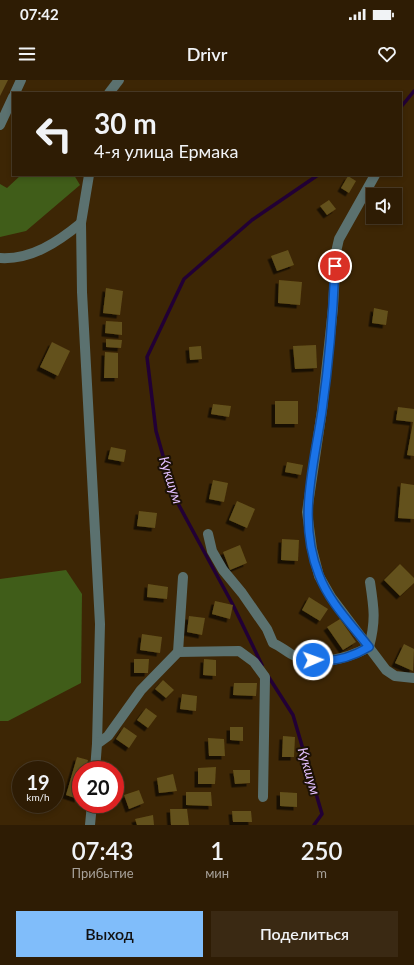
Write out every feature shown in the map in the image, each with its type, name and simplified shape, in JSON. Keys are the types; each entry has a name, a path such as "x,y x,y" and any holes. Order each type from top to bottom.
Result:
{"street":[{"path":"15,92 21,80"},
{"path":"110,92 119,80"},
{"path":"0,125 12,100"},
{"path":"89,176 81,223 82,292 100,624 96,761"},
{"path":"374,176 339,239 336,252 333,308 323,402 307,512 312,549 319,576 331,597 386,670 395,676 414,678"},
{"path":"0,258 17,258 39,251 62,239 81,223"},
{"path":"208,534 212,552 223,570 242,593 267,629 273,643 282,646 291,654 304,659 322,661 352,656 369,647 374,626 375,611 370,582"},
{"path":"97,744 108,736 141,690 178,652 183,577"},
{"path":"178,652 239,651 254,662 265,677 263,797"},
{"path":"90,825 91,813"}],"green space":[{"path":"20,176 75,176 80,185 26,231 0,237 0,184 7,188"},
{"path":"66,570 82,594 81,683 8,721 0,721 0,579"}],"building":[{"path":"0,80 8,80 0,96"},
{"path":"348,176 356,181 349,193 341,188"},
{"path":"329,200 336,209 327,215 320,206"},
{"path":"288,250 294,265 277,271 271,256"},
{"path":"279,280 302,282 300,305 278,303"},
{"path":"106,288 123,291 120,315 103,313"},
{"path":"374,308 388,311 386,325 372,323"},
{"path":"106,321 122,322 122,335 105,333"},
{"path":"106,339 122,340 121,348 106,347"},
{"path":"52,342 70,351 58,376 40,367"},
{"path":"316,345 317,368 295,369 293,346"},
{"path":"201,346 202,359 190,360 189,347"},
{"path":"105,352 118,353 118,378 104,378"},
{"path":"275,401 298,401 298,424 275,424"},
{"path":"213,404 231,406 229,417 211,414"},
{"path":"398,407 414,409 414,456 407,455 413,422 396,420"},
{"path":"111,447 126,450 124,462 108,459"},
{"path":"287,462 303,465 301,475 285,472"},
{"path":"213,480 228,483 224,502 209,499"},
{"path":"401,483 414,485 414,519 398,518"},
{"path":"237,501 255,509 247,528 229,520"},
{"path":"139,511 157,513 155,528 137,526"},
{"path":"282,539 299,540 298,561 281,560"},
{"path":"240,545 247,563 230,570 223,552"},
{"path":"400,564 414,578 414,583 400,596 384,580"},
{"path":"148,584 168,587 167,599 147,597"},
{"path":"309,597 328,609 320,621 302,610"},
{"path":"215,601 233,605 230,619 212,614"},
{"path":"189,616 205,618 202,635 187,632"},
{"path":"340,619 356,642 343,650 327,627"},
{"path":"142,634 162,637 160,653 140,650"},
{"path":"404,644 414,649 413,671 395,663"},
{"path":"134,659 149,659 148,673 134,673"},
{"path":"204,659 216,660 216,676 203,675"},
{"path":"163,680 174,690 166,698 155,689"},
{"path":"234,683 257,683 256,696 233,695"},
{"path":"182,694 197,696 196,711 180,709"},
{"path":"146,708 157,716 148,728 137,720"},
{"path":"124,727 137,736 129,748 116,739"},
{"path":"230,727 243,727 243,741 230,740"},
{"path":"283,736 295,737 294,757 282,757"},
{"path":"208,738 224,739 225,756 209,756"},
{"path":"77,757 88,760 88,761 76,761"},
{"path":"216,767 215,784 198,784 198,768"},
{"path":"233,770 250,770 250,783 235,784"},
{"path":"72,774 72,797 66,795"},
{"path":"173,774 177,791 159,793 157,778"},
{"path":"139,790 144,803 129,809 124,795"},
{"path":"186,792 211,792 212,806 186,805"},
{"path":"280,792 297,793 297,807 280,806"},
{"path":"170,809 187,809 189,825 171,825"},
{"path":"232,811 251,811 252,822 233,822"},
{"path":"153,815 154,825 137,825 135,819"}],"waterway":[{"name":"Кукшум","path":"402,106 414,91"},
{"name":"Кукшум","path":"262,665 233,605 175,498 156,431 147,357 184,279 252,220 317,176"},
{"name":"Кукшум","path":"268,676 293,715 322,814 314,825"}],"route":[{"path":"313,660 322,661 352,656 369,647 331,597 319,576 312,549 307,512 322,410 333,308 335,266"}]}
